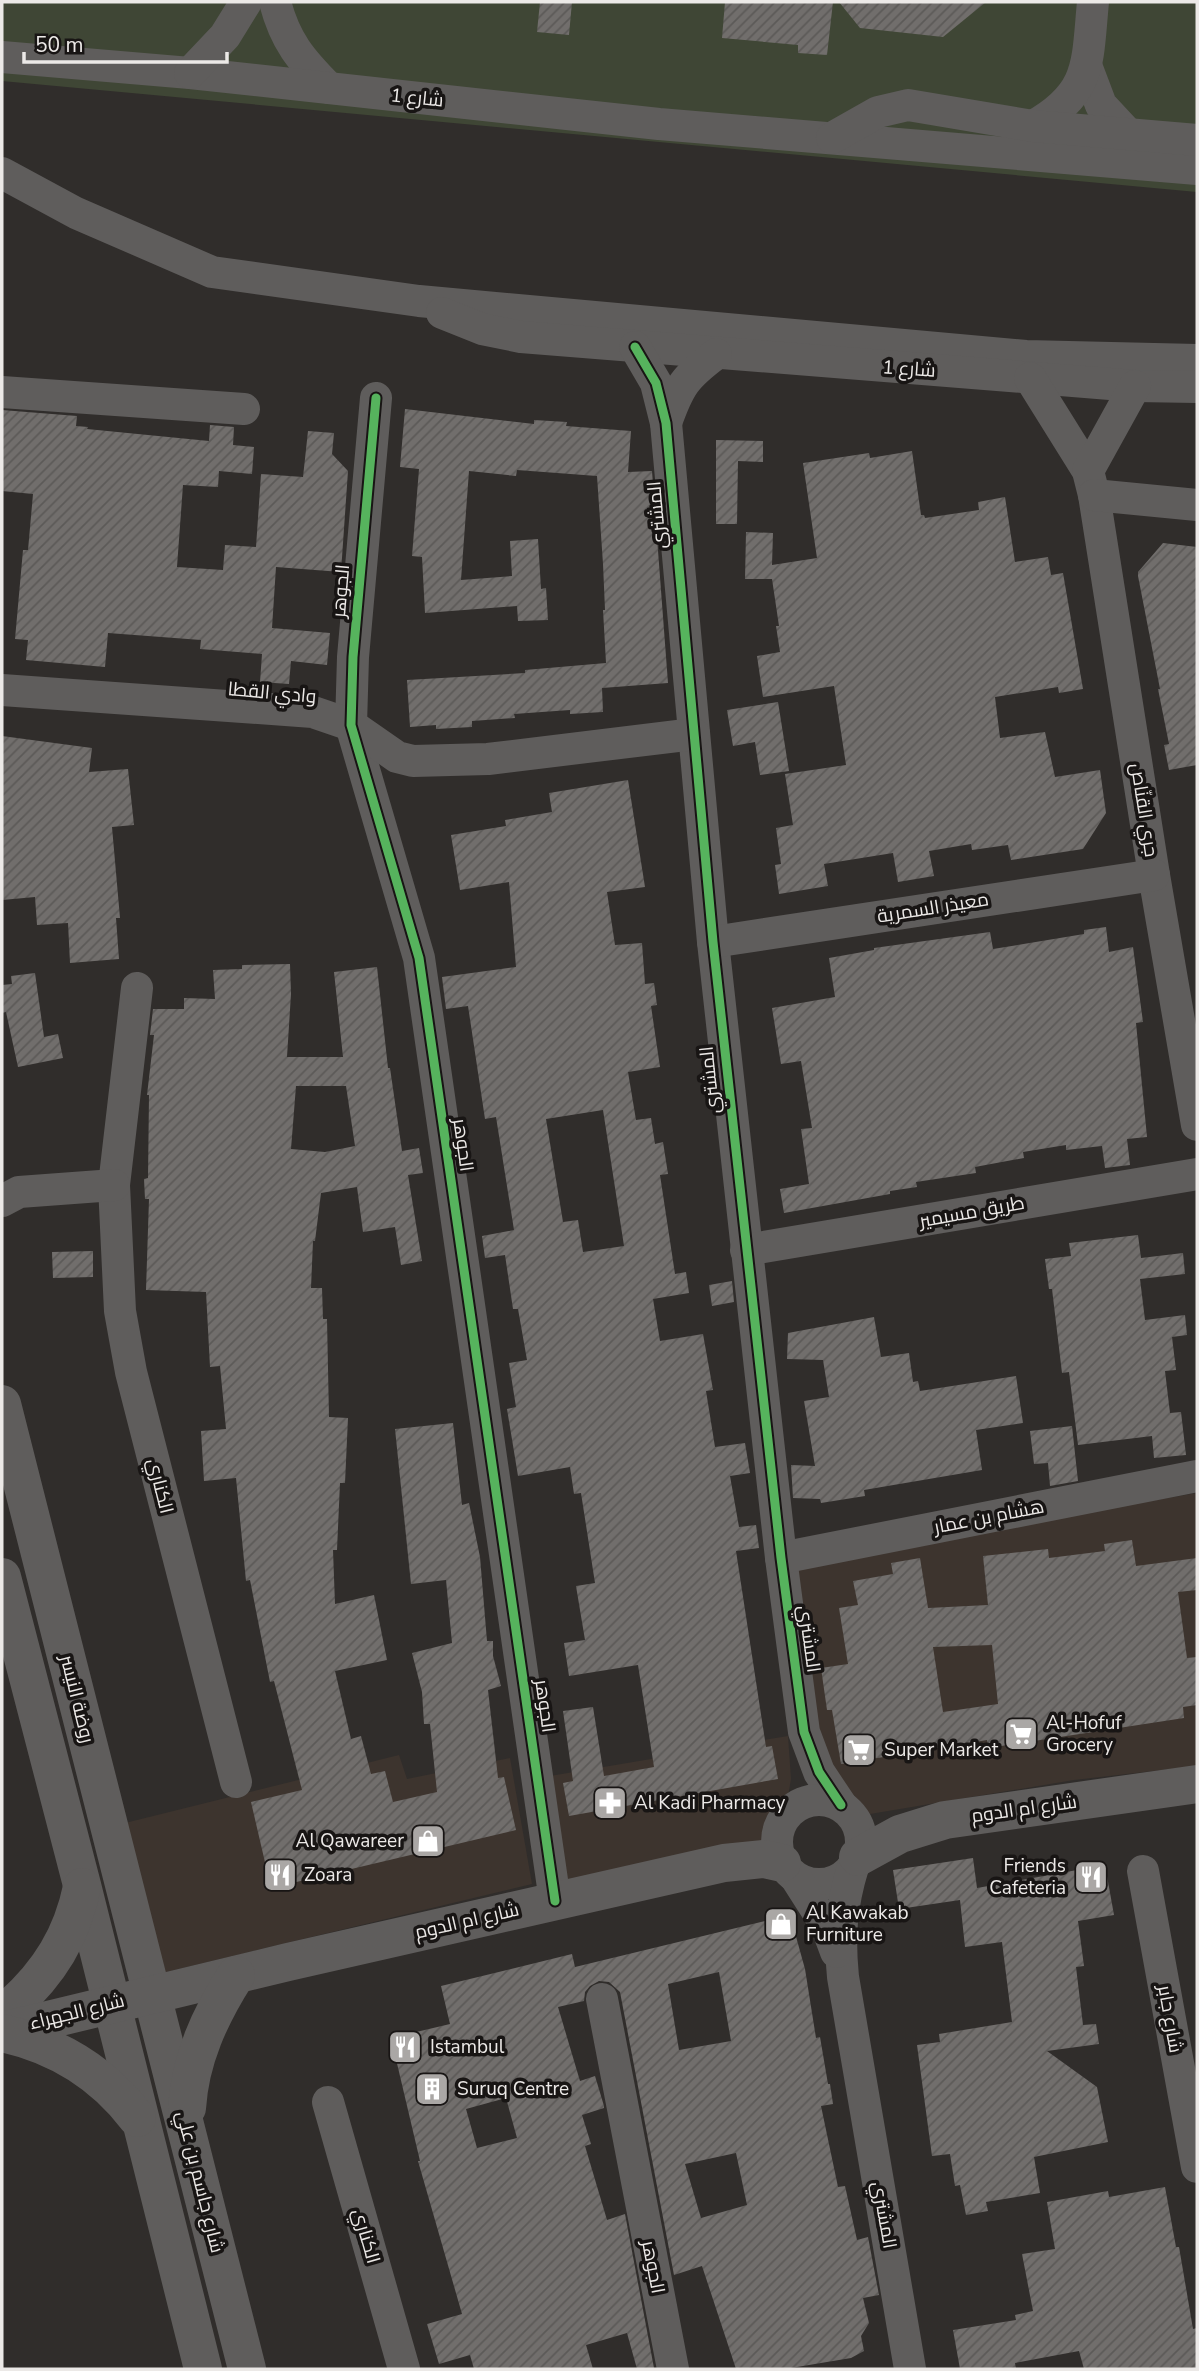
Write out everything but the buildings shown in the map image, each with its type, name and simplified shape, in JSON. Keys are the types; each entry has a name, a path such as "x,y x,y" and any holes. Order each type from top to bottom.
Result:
{"street":[{"path":"190,73 225,36 246,2"},
{"path":"275,2 281,24 301,59 329,88"},
{"path":"1032,126 1054,114 1069,101 1079,85 1087,68 1093,2"},
{"name":"شارع 1","path":"2,57 190,73 660,124 1197,169"},
{"path":"1087,68 1101,105 1128,134"},
{"path":"832,138 878,112 908,105 1032,126 1197,140"},
{"name":"شارع 1","path":"2,173 76,213 212,272 419,301 1026,356 1197,360"},
{"name":"شارع 1","path":"419,301 457,321 522,337 1135,386 1197,387"},
{"name":"المشتري","path":"635,347 656,383 666,423 713,942 781,1558 804,1732 802,1772 792,1809"},
{"name":"المشتري","path":"666,423 684,382 716,354"},
{"name":"جري القنّاص","path":"1030,378 1091,483 1154,875 1193,1072 1197,1125"},
{"path":"1135,386 1091,483 1197,505"},
{"path":"2,393 244,409"},
{"name":"الجوهر","path":"376,398 353,657 351,725 419,958 555,1901"},
{"name":"وادي القطا","path":"2,690 313,712 351,725 397,757 413,761 488,759 694,734"},
{"name":"معيذر السمرية","path":"713,942 1154,875"},
{"name":"الكناري","path":"137,988 114,1185 120,1311 131,1372 236,1782"},
{"name":"طريق مسيمير","path":"746,1250 1197,1174"},
{"path":"8,1193 114,1185"},
{"name":"روضة النيسر","path":"2,1405 151,1985"},
{"name":"هشام بن عمار","path":"781,1558 1197,1476"},
{"path":"2,1577 203,2369"},
{"name":"المشتري","path":"804,1732 819,1772 841,1805"},
{"name":"شارع ام الدوم","path":"855,1862 900,1834 945,1820 1197,1784"},
{"path":"816,1799 841,1805 857,1822 861,1845 855,1862 833,1882 821,1884 789,1870 778,1852 779,1828 784,1817 803,1802 816,1799"},
{"name":"شارع ام الدوم","path":"151,1985 236,1975 724,1863 764,1859 789,1870"},
{"name":"المشتري","path":"855,1862 845,1894 841,1922 843,1977 910,2369"},
{"name":"المشتري","path":"789,1870 826,1925 843,1977"},
{"name":"شارع جابر","path":"1143,1871 1197,2167"},
{"path":"82,1885 70,1931 59,1953 4,2020 26,2038 80,2063 118,2095 142,2125"},
{"path":"186,2128 188,2089 195,2058 206,2029 236,1975"},
{"name":"شارع الجهراء","path":"4,2020 151,1985"},
{"name":"شارع جاسم بن علي","path":"151,1985 247,2369"},
{"name":"الجوهر","path":"602,1999 673,2369"},
{"name":"الكناري","path":"328,2102 404,2369"}],"shaded area":[{"path":"1197,1493 1197,1766 1074,1780 864,1815 831,1773 805,1679 797,1566 949,1535"},
{"path":"788,1736 791,1779 787,1802 772,1841 561,1885 544,1777"},
{"path":"399,1755 407,1779 510,1758 532,1884 162,1973 121,1824"}],"green space":[{"path":"2,2 1197,2 1197,192 2,81"}],"cycle path":[{"path":"635,347 656,383 666,423 713,942 781,1558 804,1732 819,1772 841,1805"},
{"path":"376,398 353,657 351,725 419,958 555,1901"}],"place":[{"name":"Al-Hofuf Grocery","path":"1021,1734"},
{"name":"Super Market","path":"859,1750"},
{"name":"Al Kadi Pharmacy","path":"610,1803"},
{"name":"Al Qawareer","path":"428,1841"},
{"name":"Zoara","path":"280,1875"},
{"name":"Friends Cafeteria","path":"1091,1877"},
{"name":"Al Kawakab Furniture","path":"781,1924"},
{"name":"Istambul","path":"405,2047"},
{"name":"Suruq Centre","path":"432,2089"}]}
